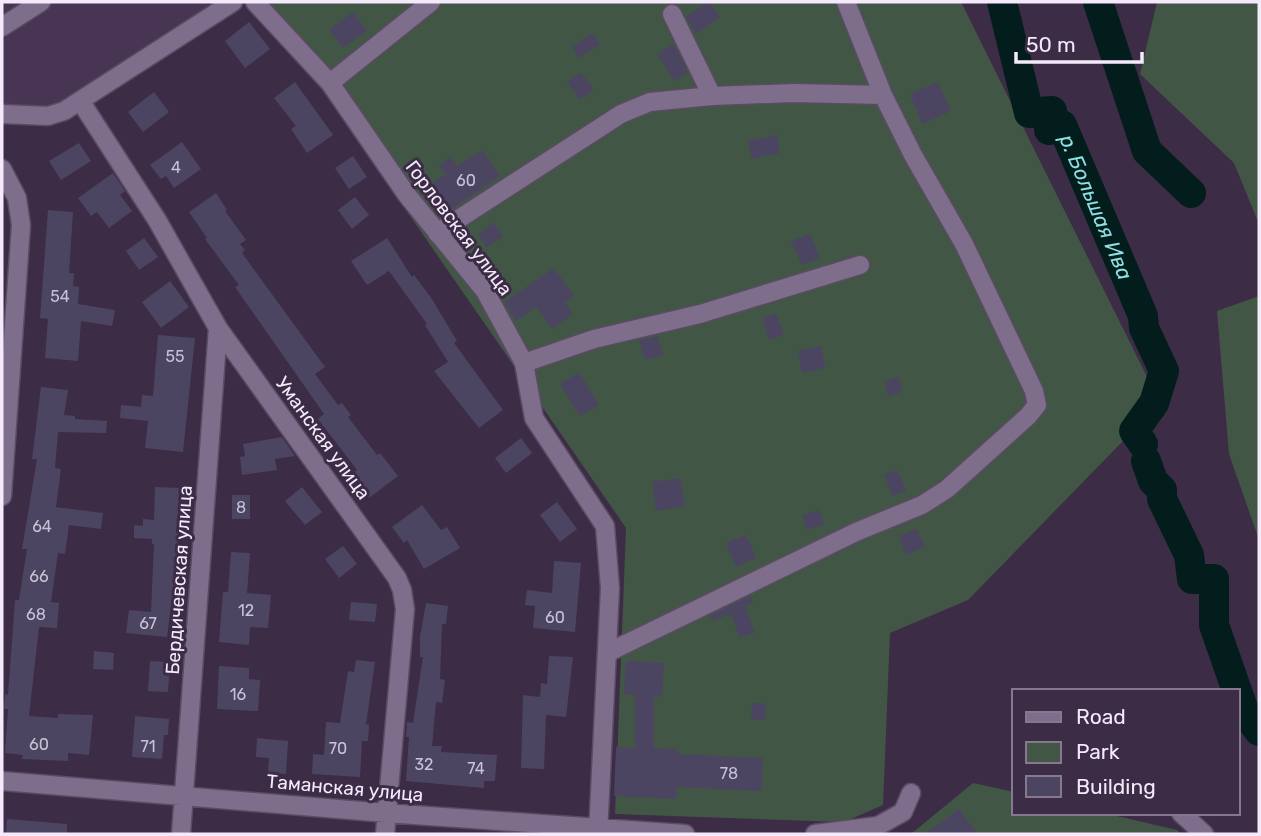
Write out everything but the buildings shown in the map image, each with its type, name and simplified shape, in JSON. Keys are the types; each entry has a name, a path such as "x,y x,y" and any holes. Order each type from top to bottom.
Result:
{"street":[{"path":"2,27 41,2"},
{"path":"2,114 57,114 81,102 233,2"},
{"name":"Горловская улица","path":"255,2 330,83 407,195 485,291 523,363 534,418 604,526 610,588 599,831"},
{"path":"330,83 431,2"},
{"path":"607,653 844,537 922,505 947,489 1028,416 1037,404 1034,391 964,244 883,96 846,2"},
{"path":"672,15 712,96"},
{"path":"438,233 621,114 650,102 712,96 794,93 883,96"},
{"name":"Уманская улица","path":"81,102 157,220 218,328 397,578 402,590 405,609 384,834"},
{"path":"2,169 17,198 21,225 2,496"},
{"path":"523,363 594,339 700,314 860,265"},
{"name":"Бердичевская улица","path":"181,834 218,328"},
{"name":"Таманская улица","path":"2,780 599,831 685,834"},
{"path":"815,834 878,827 903,812 911,793"},
{"path":"1183,815 1204,834"}],"shaded area":[{"path":"2,2 206,2 209,6 52,111 2,110"}],"green space":[{"path":"262,2 961,2 1160,403 968,600 890,633 883,805 844,822 615,814 626,528"},
{"path":"1157,2 1259,2 1259,224 1234,163 1140,74"},
{"path":"1259,296 1259,540 1229,454 1217,311"},
{"path":"973,783 1012,792 1012,815 1113,815 1177,830 1181,834 911,834"}],"waterway":[{"name":"р. Большая Ива","path":"1002,2 1029,113 1052,111 1049,130 1062,125 1164,371 1154,403 1134,431 1143,444"},
{"path":"1098,2 1147,151 1191,193"},
{"name":"р. Большая Ива","path":"1146,461 1153,481 1162,490 1162,499 1189,555 1192,579 1214,579 1214,625 1236,689"},
{"name":"р. Большая Ива","path":"1240,699 1259,731"}]}
